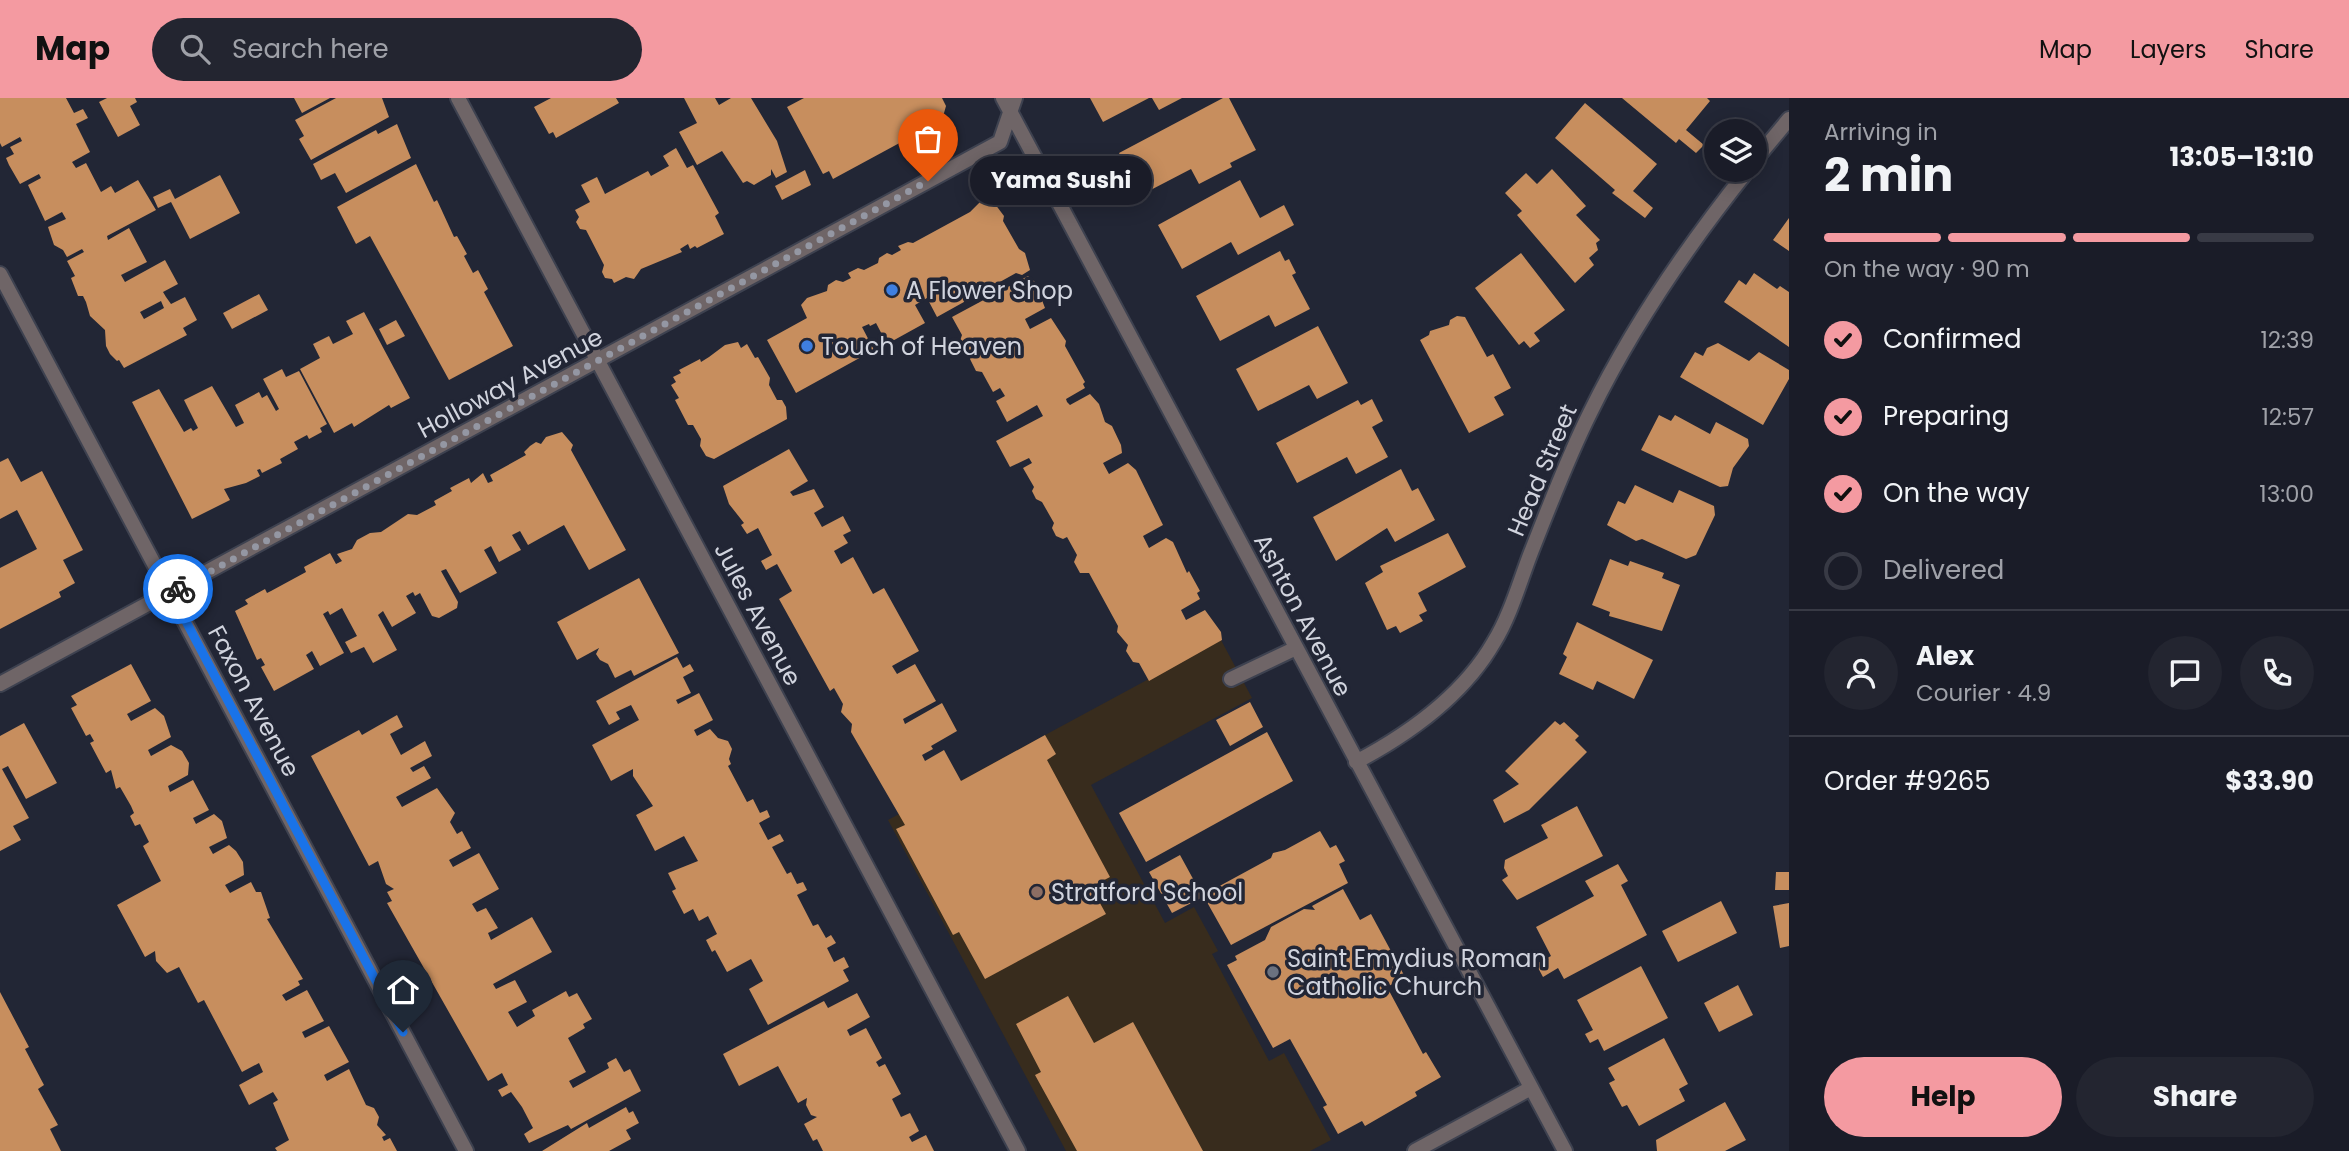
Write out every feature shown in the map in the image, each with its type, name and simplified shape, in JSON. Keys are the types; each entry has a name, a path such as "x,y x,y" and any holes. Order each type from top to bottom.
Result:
{"street":[{"name":"Jules Avenue","path":"457,98 1018,1151"},
{"name":"Ashton Avenue","path":"1003,98 1294,649 1565,1151"},
{"name":"Holloway Avenue","path":"0,684 1000,142 1015,98"},
{"path":"1767,146 1789,119"},
{"name":"Head Street","path":"1356,762 1393,742 1425,718 1464,683 1494,643 1590,412 1633,334 1676,268 1739,182"},
{"name":"Faxon Avenue","path":"0,274 466,1151"},
{"path":"1231,679 1294,649"},
{"path":"1415,1151 1531,1088"}],"shaded area":[{"name":"Stratford School","path":"1221,640 1252,698 1091,785 1165,923 1194,907 1218,951 1212,954 1269,1061 1284,1053 1331,1140 1310,1151 1066,1151 888,820"}],"building":[{"path":"0,98 66,98 74,113 83,109 88,118 76,124 90,152 72,162 76,168 86,163 101,192 111,186 115,193 138,180 156,210 107,236 108,240 129,228 147,262 121,275 125,282 165,260 178,284 163,292 171,304 185,297 197,320 183,328 187,335 124,368 119,360 110,354 106,346 105,330 90,316 83,296 78,296 71,278 75,276 67,261 84,252 82,249 67,257 63,250 54,245 48,227 66,219 62,212 45,221 28,185 41,178 39,174 20,184 9,165 6,158 14,154 10,147 22,141 20,137 2,147","holes":["161,301 164,308 144,319 140,312"]},
{"path":"107,98 135,98 137,102 130,106 140,125 118,137 99,102"},
{"path":"294,98 330,98 302,113"},
{"path":"336,98 382,98 389,117 311,160 299,139 304,136 295,120"},
{"path":"551,98 616,98 619,103 556,138 553,132 549,134 534,107"},
{"path":"684,98 715,98 719,105 731,98 751,98 777,141 787,172 776,178 771,169 771,175 754,185 747,181 743,183 722,151 697,165 679,132 697,123"},
{"path":"804,98 942,98 946,106 942,120 833,179 829,171 823,174 787,107"},
{"path":"1090,98 1149,98 1103,122"},
{"path":"1152,98 1182,98 1159,110"},
{"path":"1223,98 1229,98 1256,150 1230,163 1232,167 1199,184 1191,169 1141,195 1119,153"},
{"path":"1622,98 1707,98 1710,101 1686,130 1704,145 1696,153 1679,139 1676,143"},
{"path":"1585,103 1657,164 1633,191 1653,208 1645,218 1612,193 1615,190 1555,138"},
{"path":"397,124 411,158 346,193 335,173 321,180 313,164 376,130 378,134"},
{"path":"676,148 687,168 693,165 719,213 715,216 724,234 697,248 695,246 690,249 688,244 680,249 682,252 641,269 634,279 626,277 614,283 612,279 605,278 602,272 604,265 586,230 580,229 576,222 579,217 575,210 590,202 581,185 597,177 605,194 648,171 651,176 669,166 663,156"},
{"path":"416,164 434,202 437,200 454,237 457,236 467,254 464,256 473,273 478,270 488,289 484,292 513,346 449,380 370,236 356,244 337,207"},
{"path":"1552,169 1586,206 1576,215 1600,240 1596,243 1598,250 1589,258 1594,265 1575,283 1517,215 1522,211 1505,193 1526,173 1537,184"},
{"path":"805,170 811,185 782,200 775,186"},
{"path":"220,175 240,213 190,239 171,202 158,208 153,197 170,189 175,199"},
{"path":"1240,180 1260,218 1284,205 1294,225 1238,255 1231,242 1182,269 1158,225"},
{"path":"992,200 1004,216 1003,221 1019,249 1025,253 1030,270 1022,275 1016,273 937,317 927,298 915,305 925,323 887,344 876,323 862,327 874,350 796,393 767,340 807,318 801,305 807,298 827,291 828,285 836,280 843,282 851,278 848,273 858,268 864,270 878,263 879,258 887,253 892,255 901,250 898,246 913,243 970,212 980,202"},
{"path":"1789,218 1789,251 1773,240"},
{"path":"1280,251 1285,261 1289,259 1296,273 1292,275 1310,309 1275,327 1269,315 1220,341 1196,296"},
{"path":"1521,253 1565,310 1534,333 1540,341 1530,348 1524,341 1519,345 1475,288"},
{"path":"1754,273 1777,289 1780,286 1789,292 1789,347 1724,302 1739,280 1746,285"},
{"path":"1028,276 1035,282 1045,308 1025,319 1030,329 1051,318 1066,341 1065,346 1085,382 1085,388 1066,399 1067,402 1070,405 1090,394 1099,404 1105,422 1112,426 1121,445 1122,453 1103,463 1109,474 1128,463 1136,470 1163,525 1143,536 1149,548 1166,538 1173,542 1187,573 1189,571 1200,591 1197,593 1200,599 1181,610 1186,620 1205,610 1221,632 1222,640 1149,681 1139,663 1133,662 1126,651 1128,645 1117,632 1118,626 1089,573 1080,573 1074,562 1077,555 1067,537 1063,539 1056,536 1052,528 1054,523 1042,502 1036,499 1032,491 1034,487 1023,468 1032,463 1029,458 1010,467 996,441 1043,416 1037,405 1007,422 996,401 1005,396 1000,388 993,392 982,372 976,371 970,359 971,354 966,352 960,341 962,335 952,317"},
{"path":"259,294 268,310 232,329 223,313"},
{"path":"364,312 410,398 391,408 389,405 354,427 352,423 334,433 300,369 320,358 313,344 329,336 333,344 353,334 346,321"},
{"path":"1457,316 1465,317 1487,357 1493,354 1511,388 1494,397 1504,415 1469,433 1420,340 1429,335 1430,331 1449,325 1450,320"},
{"path":"396,320 405,336 387,345 379,329"},
{"path":"1318,326 1348,383 1317,399 1309,385 1258,411 1236,369"},
{"path":"738,342 741,348 747,344 755,358 758,357 770,378 769,385 777,400 782,400 786,407 787,419 714,459 706,456 700,446 701,439 693,425 688,425 675,400 679,398 671,385 676,382 673,377 681,373 679,370 700,359 701,362 725,345"},
{"path":"1718,343 1749,361 1759,352 1789,370 1789,379 1763,425 1680,377 1695,352 1703,356 1707,348"},
{"path":"282,369 286,377 299,371 327,424 320,428 322,432 309,439 307,435 294,442 298,449 280,459 282,463 262,473 260,469 257,470 260,476 224,489 230,500 192,519 132,402 159,389 184,432 191,428 193,431 198,428 184,400 212,386 236,427 244,423 235,405 259,392 262,398 267,395 276,411 279,409 263,379"},
{"path":"1372,399 1383,421 1372,427 1388,457 1356,474 1347,457 1297,483 1276,443 1358,400 1361,405"},
{"path":"1659,415 1671,421 1675,415 1710,434 1716,422 1748,439 1749,446 1733,468 1728,486 1720,487 1641,450"},
{"path":"562,432 573,445 571,450 626,550 589,570 564,525 528,545 520,531 512,535 521,550 499,562 491,546 484,550 497,573 460,593 446,569 441,571 458,602 457,608 439,618 432,616 420,593 415,596 413,592 406,596 416,613 392,627 383,611 378,615 397,650 373,663 364,647 351,653 345,642 357,636 342,608 330,615 328,611 323,614 344,653 320,666 312,651 306,655 314,669 274,691 261,667 265,665 261,658 257,660 235,611 248,604 245,600 265,589 267,593 306,572 304,567 330,553 336,564 342,561 337,554 352,549 357,540 370,533 381,532 408,514 417,515 436,505 434,501 469,478 471,483 483,473 488,483 493,481 490,475 526,455 524,452 530,446 536,442 541,444 546,437"},
{"path":"789,449 808,481 790,492 793,496 814,489 824,507 814,513 822,527 843,516 851,531 843,535 848,543 834,551 841,564 853,557 873,594 884,588 919,651 892,666 897,674 915,664 936,701 903,719 905,724 942,703 957,731 931,746 933,749 922,755 925,761 944,750 961,781 1045,735 1056,754 1047,760 1110,877 1091,887 1106,914 985,979 959,932 953,935 896,829 905,825 851,732 852,724 841,712 843,704 834,688 830,691 779,599 792,591 777,564 766,570 761,561 772,555 758,528 747,534 741,525 744,523 729,504 723,486"},
{"path":"8,458 21,482 42,471 83,550 63,560 75,583 59,592 61,597 0,629 0,568 37,549 17,510 0,519 0,462"},
{"path":"1401,469 1412,491 1418,488 1435,520 1395,542 1387,528 1336,561 1313,517"},
{"path":"1635,485 1673,503 1679,490 1714,506 1715,515 1696,555 1686,559 1642,539 1636,541 1607,525 1618,501 1625,504"},
{"path":"1448,533 1466,567 1418,593 1427,611 1419,615 1423,621 1400,633 1396,626 1387,630 1365,583 1383,572 1380,566"},
{"path":"1610,559 1628,566 1630,561 1664,573 1662,578 1680,585 1662,631 1609,616 1610,612 1592,605"},
{"path":"639,578 679,653 634,676 631,670 615,678 608,664 596,654 599,648 577,660 557,622"},
{"path":"1577,622 1653,660 1634,699 1597,681 1593,690 1559,674 1567,657 1563,654"},
{"path":"677,657 683,668 690,664 694,671 683,677 691,693 676,700 678,704 699,693 713,720 694,730 697,736 710,729 718,738 728,741 732,749 729,759 731,764 728,766 747,802 753,799 760,813 767,810 770,817 759,823 768,840 780,834 784,841 772,847 787,874 791,872 797,884 803,882 807,890 797,895 813,926 818,924 826,938 831,935 836,943 827,948 834,962 844,957 849,967 843,970 849,981 768,1025 749,989 763,981 751,959 727,972 706,940 717,934 708,916 699,921 693,909 684,914 672,891 676,889 668,873 698,861 684,836 655,851 636,815 653,806 633,776 633,769 611,781 592,745 639,720 631,705 616,712 620,719 609,725 596,701"},
{"path":"131,664 151,701 127,714 131,721 155,708 164,716 171,737 148,750 151,756 171,745 182,751 189,763 188,775 168,786 170,792 193,780 209,810 193,818 196,824 214,814 222,821 227,838 209,847 213,854 229,845 243,862 244,875 225,885 230,893 251,882 256,892 261,892 270,918 267,919 303,979 298,981 300,985 282,995 286,1001 307,990 324,1021 302,1032 305,1038 329,1026 349,1062 324,1075 327,1081 349,1069 366,1105 374,1108 379,1117 377,1125 386,1135 382,1137 384,1141 390,1138 397,1151 277,1151 275,1148 289,1140 273,1103 278,1100 273,1092 249,1105 239,1085 263,1072 259,1063 242,1072 204,1000 198,1003 179,967 167,973 156,961 155,951 145,957 117,905 161,881 143,846 149,842 140,824 135,826 130,816 134,813 131,806 120,787 116,789 111,770 106,773 90,743 94,741 90,734 86,736 71,708 77,705 71,696"},
{"path":"1250,702 1263,727 1230,746 1216,720"},
{"path":"397,715 403,727 390,734 401,755 425,741 432,756 410,768 413,772 424,766 431,778 396,797 402,807 437,788 455,813 450,822 457,834 462,831 471,848 449,860 453,867 479,853 499,889 472,904 477,912 486,908 498,928 488,933 491,940 532,917 552,952 493,984 496,989 515,980 527,1002 508,1012 517,1027 535,1016 532,1010 566,991 569,997 577,993 592,1019 583,1024 585,1028 568,1038 586,1072 569,1081 573,1088 609,1068 607,1063 616,1058 624,1072 630,1069 641,1091 571,1129 568,1125 529,1143 524,1134 533,1128 522,1107 511,1092 502,1097 498,1090 508,1085 502,1073 488,1081 387,903 392,901 387,892 394,889 386,884 378,861 369,866 311,756 359,730 362,735"},
{"path":"1555,721 1560,725 1564,722 1579,736 1575,740 1587,752 1529,810 1504,823 1493,800 1519,784 1505,771"},
{"path":"24,723 57,783 26,799 8,766 2,769 29,818 13,826 21,840 0,851 0,736"},
{"path":"1267,732 1293,781 1146,862 1119,813"},
{"path":"1577,806 1603,856 1517,900 1502,880 1508,876 1504,868 1505,860 1548,838 1541,825"},
{"path":"1320,831 1330,848 1336,845 1345,861 1339,864 1348,883 1231,945 1203,895 1271,858 1273,853 1285,850"},
{"path":"1180,855 1203,897 1172,913 1149,872"},
{"path":"1618,864 1628,881 1621,885 1647,935 1564,979 1558,968 1543,977 1536,964 1551,956 1536,927 1594,896 1585,881"},
{"path":"1776,872 1789,872 1789,890 1775,890"},
{"path":"1343,889 1360,920 1371,914 1405,977 1387,987 1423,1054 1426,1052 1441,1077 1415,1092 1417,1096 1365,1126 1362,1121 1338,1134 1323,1107 1327,1105 1290,1039 1273,1048 1227,965 1237,960 1235,956 1265,940 1271,927 1304,909 1315,910 1312,906"},
{"path":"1721,901 1737,933 1678,962 1662,931"},
{"path":"1789,903 1789,946 1780,948 1773,906"},
{"path":"1641,966 1668,1018 1604,1051 1598,1039 1590,1043 1585,1034 1593,1030 1577,1000"},
{"path":"1738,985 1753,1015 1719,1032 1704,1003"},
{"path":"0,992 29,1047 25,1049 44,1085 38,1089 58,1125 50,1129 61,1151 0,1151"},
{"path":"857,993 870,1017 847,1030 850,1036 866,1028 882,1058 876,1062 879,1067 885,1064 901,1094 892,1099 901,1117 910,1113 919,1131 909,1137 912,1142 926,1135 934,1151 823,1151 817,1139 813,1141 804,1124 817,1117 811,1115 806,1105 807,1098 798,1103 778,1066 739,1086 723,1054 824,1001 828,1008"},
{"path":"1068,996 1094,1043 1133,1022 1203,1151 1077,1151 1035,1075 1041,1072 1016,1024"},
{"path":"1664,1038 1688,1084 1679,1089 1685,1101 1639,1126 1627,1105 1622,1107 1609,1083 1615,1080 1608,1068"},
{"path":"1725,1102 1746,1140 1725,1151 1657,1151 1656,1140"},
{"path":"626,1107 629,1113 633,1111 639,1123 626,1130 631,1139 609,1151 542,1151 587,1123 589,1128"}],"way so far":[{"path":"178,589 928,181"}],"place":[{"name":"Yama Sushi","path":"928,181"},
{"name":"A Flower Shop","path":"892,290"},
{"name":"Touch of Heaven","path":"807,346"},
{"name":"Stratford School","path":"1037,892"},
{"name":"Saint Emydius Roman Catholic Church","path":"1273,972"}],"route":[{"path":"178,589 171,593 403,1032"}]}
